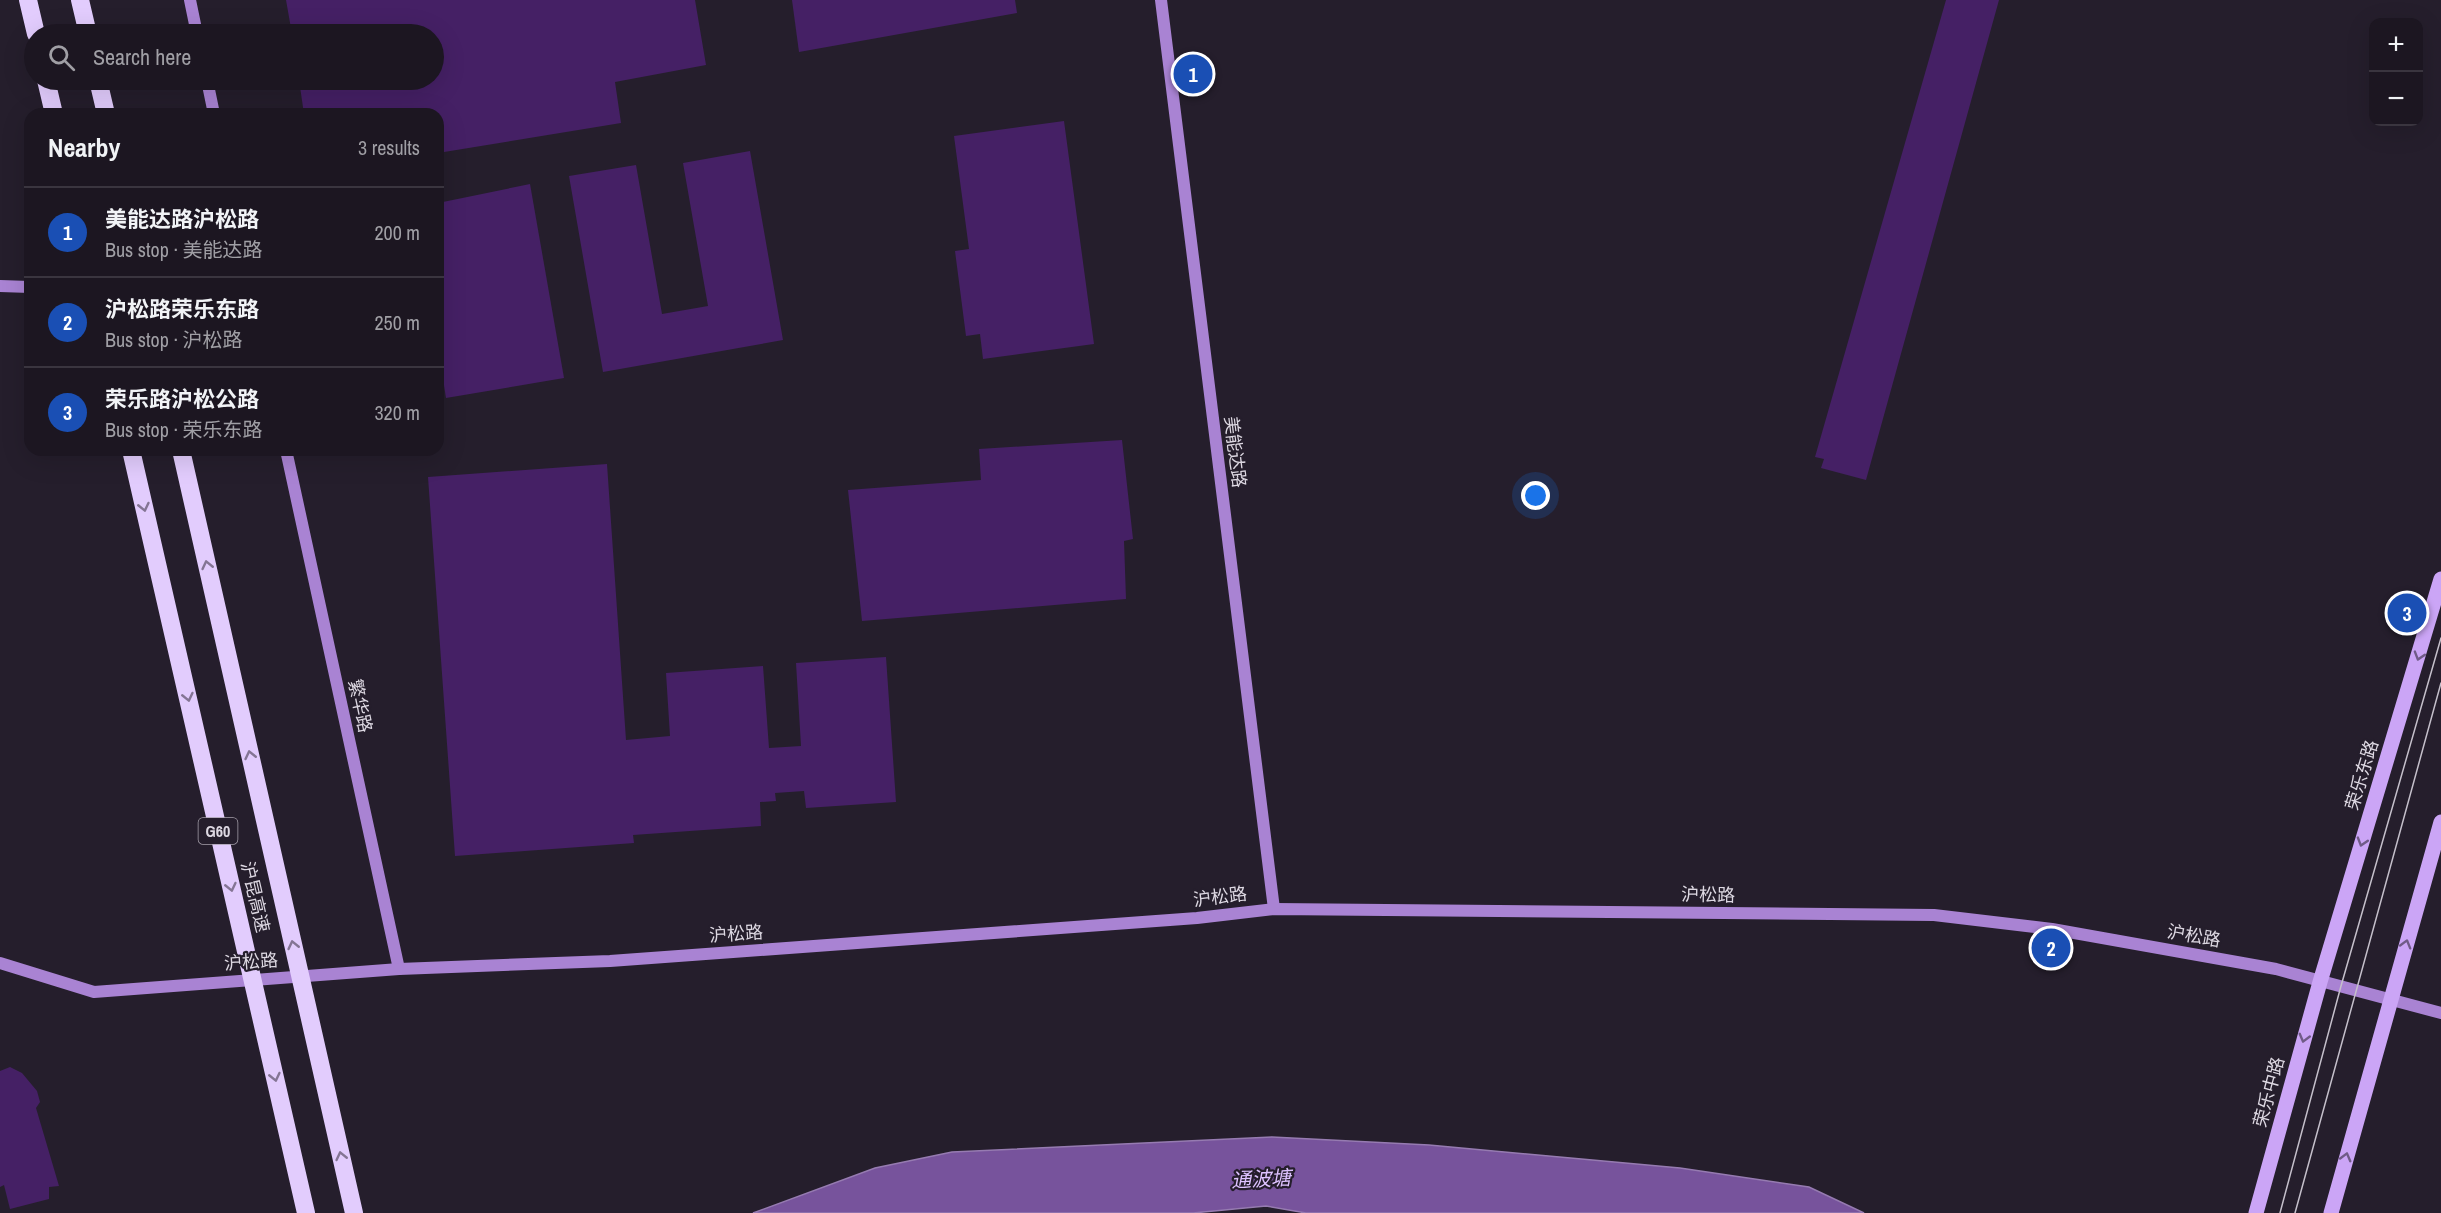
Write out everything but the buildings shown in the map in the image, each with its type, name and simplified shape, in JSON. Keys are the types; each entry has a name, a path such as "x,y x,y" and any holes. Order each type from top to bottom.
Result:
{"highway":[{"path":"28,0 34,24"},
{"path":"80,0 86,24"},
{"path":"48,90 53,108"},
{"path":"100,90 105,108"},
{"name":"沪昆高速","path":"132,456 306,1213"},
{"name":"沪昆高速","path":"183,456 354,1213"}],"main road":[{"path":"190,0 195,24"},
{"name":"美能达路","path":"1161,0 1274,909"},
{"path":"209,90 213,108"},
{"path":"0,286 24,287"},
{"name":"繁华路","path":"287,456 399,969"},
{"name":"荣乐东路","path":"2320,982 2441,579"},
{"path":"2331,1213 2441,822"},
{"name":"沪松路","path":"0,963 94,992 399,969 610,961 1197,918 1274,909 1934,915 2063,931 2276,969 2441,1013"},
{"name":"荣乐中路","path":"2256,1213 2320,982"}],"water":[{"name":"通波塘","path":"1272,1137 1429,1145 1680,1168 1809,1187 1864,1213 1306,1213 1266,1206 1193,1213 753,1213 875,1168 952,1152"}],"tram line":[{"path":"2280,1213 2341,986 2441,638"},
{"path":"2295,1213 2441,683"}],"place":[{"name":"美能达路沪松路","path":"1193,74"},
{"name":"荣乐路沪松公路","path":"2407,613"},
{"name":"沪松路荣乐东路","path":"2051,948"}]}
